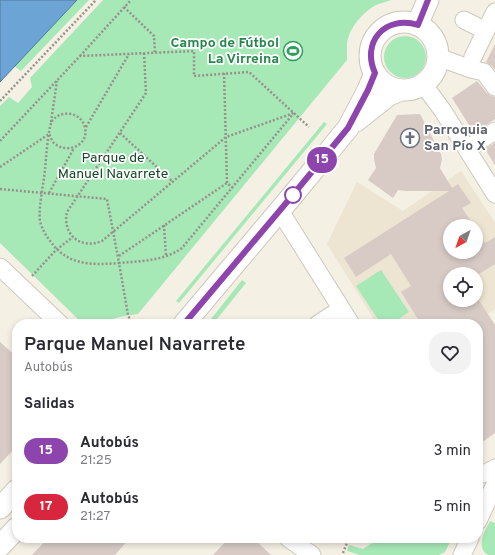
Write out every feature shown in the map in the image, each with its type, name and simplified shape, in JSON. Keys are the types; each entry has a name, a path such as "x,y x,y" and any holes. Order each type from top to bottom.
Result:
{"main road":[{"path":"418,25 428,0"},
{"path":"409,22 424,29 433,38 438,49 438,58 434,73 429,80 409,90 401,90 387,85 380,80 375,73 370,57 374,40 379,33 393,24 409,22"},
{"path":"188,319 348,128 368,90 375,73"},
{"path":"348,128 389,95 401,90"},
{"path":"0,508 12,495"},
{"path":"0,546 12,533"}],"street":[{"path":"473,57 495,12"},
{"path":"464,20 486,31"},
{"path":"438,58 484,72 495,87"},
{"path":"423,84 443,111 495,194"},
{"path":"467,149 495,131"},
{"path":"280,211 348,319"},
{"path":"0,267 55,319"},
{"path":"326,319 342,309"},
{"path":"483,474 495,468"},
{"path":"483,510 495,484"},
{"path":"295,543 312,555"},
{"path":"462,555 468,543"}],"path":[{"path":"0,101 96,0"},
{"path":"0,141 131,0"},
{"path":"124,7 154,36 155,53"},
{"path":"80,56 194,51 194,76 249,72 309,127"},
{"path":"144,53 146,93 67,212 66,218 69,232 73,237 84,243 96,243 102,241 226,137 294,113"},
{"path":"85,128 129,54"},
{"path":"224,73 227,183 233,188"},
{"path":"57,80 49,134 40,220 45,235 56,250 69,259 89,264 158,259 175,253 182,248 294,113"},
{"path":"49,134 54,143 63,149 74,148 81,144 85,136 85,128 82,120 74,114 66,113 57,116 51,122"},
{"path":"120,133 173,182"},
{"path":"0,167 49,134"},
{"path":"49,193 74,148"},
{"path":"119,256 227,183"},
{"path":"0,189 107,199 130,319"},
{"path":"164,225 166,256"},
{"path":"31,276 56,250 73,237"},
{"path":"343,553 347,543"}],"shaded area":[{"path":"461,171 495,223 495,309 488,314 495,325 495,346 483,330 483,319 374,319 327,244 357,182 403,211"}],"green space":[{"path":"77,0 89,0 21,71 14,66"},
{"name":"Parque de Manuel Navarrete","path":"103,0 391,0 376,5 361,17 353,27 348,38 347,60 138,314 112,319 78,319 0,243 0,106 9,97 18,103 32,87 30,78"},
{"path":"401,36 409,36 420,42 426,53 426,61 420,72 409,78 401,78 390,72 384,61 384,53 390,42"},
{"path":"324,122 327,124 179,303 176,301"},
{"path":"381,270 409,312 398,319 378,319 356,286"},
{"path":"242,280 246,283 217,319 211,319"},
{"path":"490,521 495,523 495,555 488,555 482,548 483,536"},
{"path":"372,543 450,543 445,552 439,555 360,555 347,551 349,545 363,549"}],"water":[{"path":"0,0 77,0 0,82"}],"building":[{"path":"495,44 495,70 486,62"},
{"path":"477,81 487,93 495,97 495,119 474,133 452,98"},
{"path":"420,114 441,154 442,159 440,168 452,188 458,184 471,203 462,208 469,219 443,219 443,259 483,259 483,240 485,243 495,237 495,264 483,272 483,267 443,267 443,307 483,307 495,325 495,433 483,441 483,319 418,319 401,292 411,286 391,254 356,277 344,258 449,191 398,190 393,198 368,180 376,168 374,154 397,115"},
{"path":"495,143 495,165 485,149"},
{"path":"0,342 12,353 12,451 0,464"},
{"path":"43,543 126,543 115,555 32,555"},
{"path":"224,543 258,543 271,555 213,555"}],"bus line":[{"name":"15","path":"188,319 348,128 368,90 375,73 370,57 374,40 379,33 393,24 401,22 409,22 418,25 428,0"}],"place":[{"name":"Campo de Fútbol La Virreina","path":"293,51"},
{"name":"Parroquia San Pío X","path":"410,138"}]}
